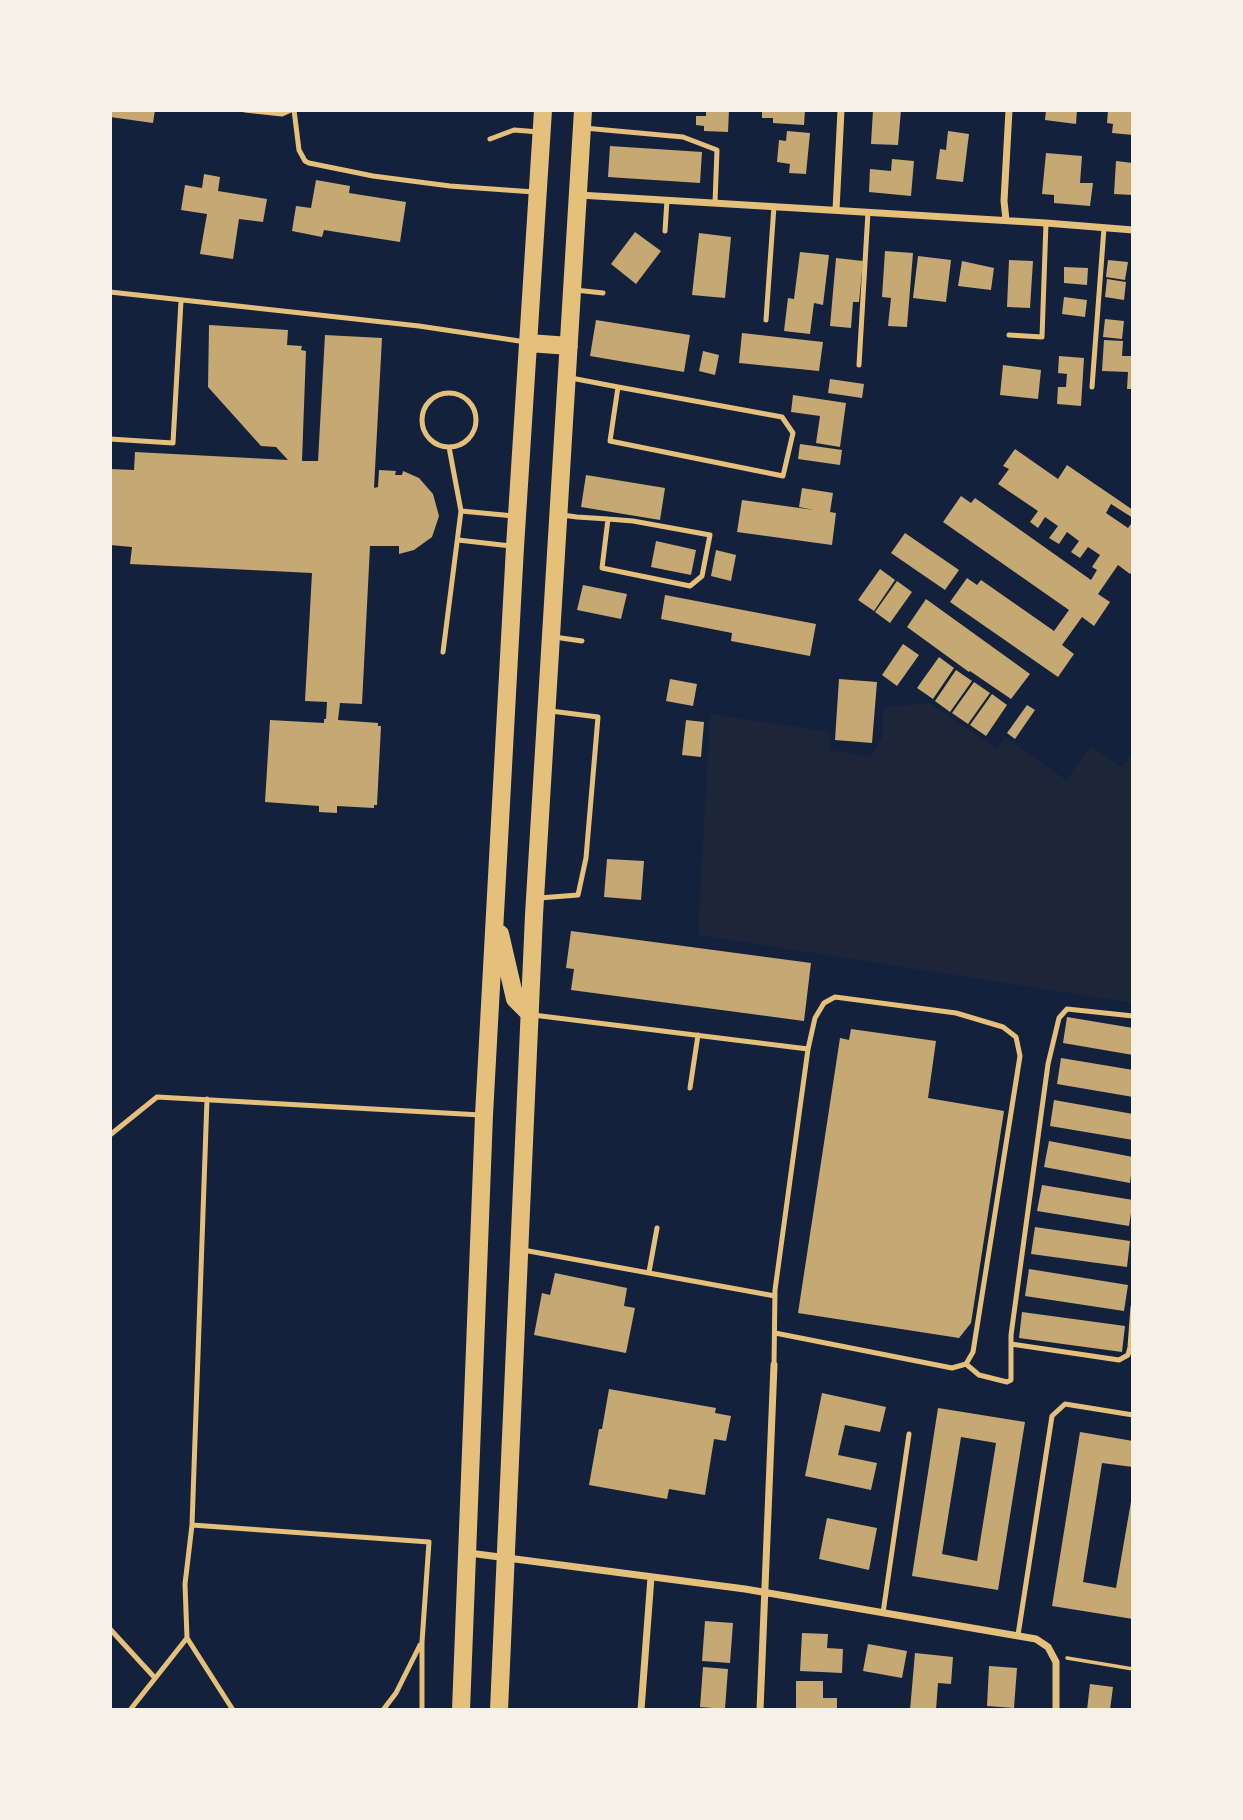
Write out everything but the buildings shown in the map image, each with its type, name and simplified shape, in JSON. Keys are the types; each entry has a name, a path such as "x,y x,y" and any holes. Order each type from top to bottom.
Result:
{"main road":[{"path":"461,1710 484,1115 517,516 543,110"},
{"path":"499,1710 536,898 582,119"},
{"path":"529,343 569,346"},
{"path":"495,913 515,999 530,1014"}],"street":[{"path":"836,210 841,110"},
{"path":"1006,220 1004,201 1009,110"},
{"path":"579,195 1133,230"},
{"path":"760,1710 774,1365"},
{"path":"467,1553 507,1556 765,1594 1036,1639 1048,1647 1054,1657 1057,1674 1056,1710"},
{"path":"641,1710 651,1577"}],"lane":[{"path":"245,110 282,114 293,110 299,150 309,163 373,176 539,193"},
{"path":"582,119 683,137 717,150 715,203"},
{"path":"490,139 514,130 542,132"},
{"path":"665,231 667,200"},
{"path":"766,320 774,206"},
{"path":"859,365 868,212"},
{"path":"1009,335 1042,337 1046,223"},
{"path":"1092,387 1104,228"},
{"path":"573,290 603,293"},
{"path":"110,292 181,302 384,322 529,343"},
{"path":"110,439 173,443 181,302"},
{"path":"567,377 782,417 793,433 783,476 610,442 618,387"},
{"path":"448,393 464,397 475,411 476,419 475,428 466,442 449,447 432,441 422,425 425,407 439,394 448,393"},
{"path":"443,652 461,512 449,447"},
{"path":"461,512 517,516"},
{"path":"559,515 608,519 710,535 702,576 690,586 602,568 608,519"},
{"path":"458,540 516,547"},
{"path":"551,637 582,641"},
{"path":"536,898 578,895 586,858 598,717 547,711"},
{"path":"774,1365 775,1296 808,1049 815,1018 824,1003 835,997 956,1013 1003,1027 1016,1037 1020,1056 972,1352 966,1364 952,1368 775,1333"},
{"path":"966,1364 979,1375 1007,1382 1011,1380 1011,1344 1048,1064 1059,1018 1067,1009 1133,1016"},
{"path":"530,1014 808,1049"},
{"path":"690,1088 698,1035"},
{"path":"110,1135 157,1097 484,1115"},
{"path":"207,1099 192,1525 184,1584 187,1638 233,1710"},
{"path":"649,1272 657,1228"},
{"path":"520,1250 775,1296"},
{"path":"1011,1344 1119,1360 1128,1355 1133,1307"},
{"path":"1018,1635 1052,1416 1065,1404 1133,1415"},
{"path":"883,1613 909,1434"},
{"path":"192,1525 429,1542 422,1642 422,1710"},
{"path":"110,1629 155,1678"},
{"path":"130,1710 187,1638"},
{"path":"383,1710 396,1693 422,1642"}],"path":[{"path":"1054,1657 1133,1669"}],"shaded area":[{"path":"930,703 997,749 1005,737 1066,780 1091,746 1122,767 1133,752 1133,1003 698,935 710,714 831,732 830,750 870,757 882,739 883,707"}]}
